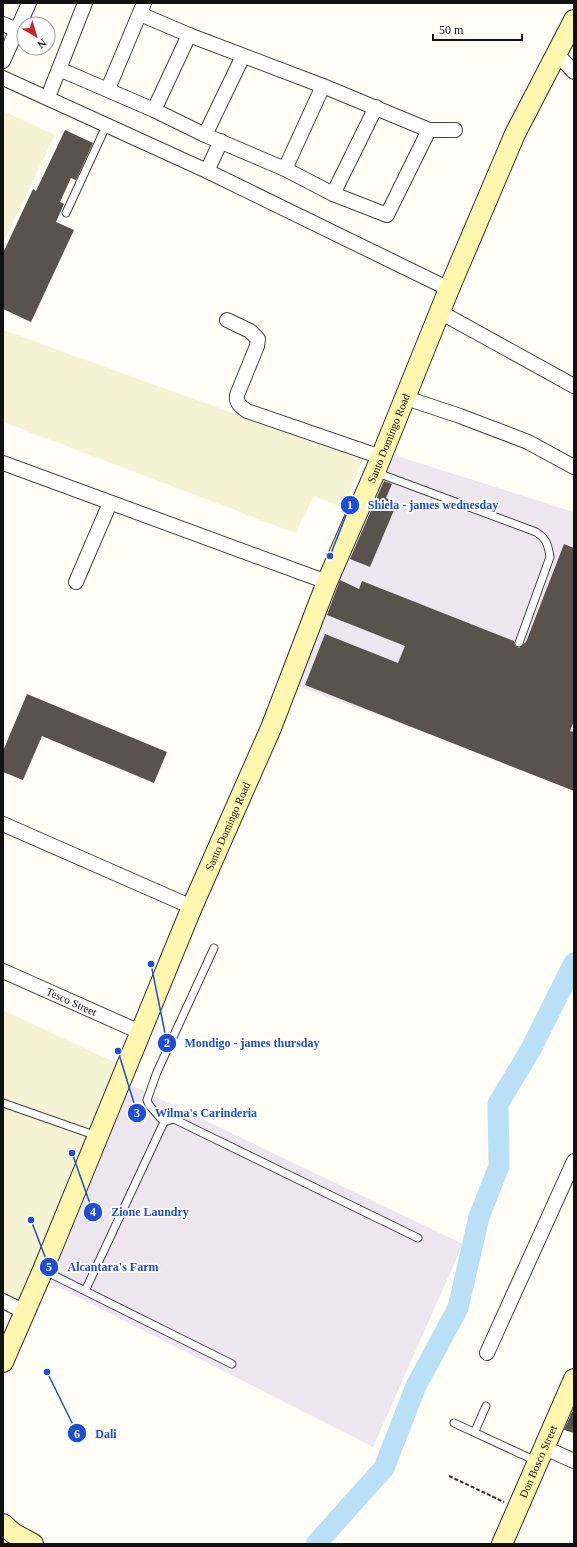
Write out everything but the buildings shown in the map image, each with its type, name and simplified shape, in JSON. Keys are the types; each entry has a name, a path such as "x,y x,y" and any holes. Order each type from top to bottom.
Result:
{"street":[{"path":"23,16 29,3"},
{"path":"48,97 85,3"},
{"path":"108,89 142,8 189,35 323,86 429,130 455,130"},
{"name":"Santo Domingo Road","path":"3,1362 7,1340 25,1312 43,1270 192,907 270,728 327,582 406,398 448,289 515,134 574,20"},
{"path":"3,24 16,30"},
{"path":"3,61 16,32"},
{"path":"154,110 189,35"},
{"path":"557,54 574,72"},
{"path":"205,135 243,56"},
{"path":"59,68 154,110 205,135 285,169 333,194 387,215 429,130"},
{"path":"3,78 48,97 207,171 448,289"},
{"path":"285,169 323,86"},
{"path":"333,194 376,107"},
{"path":"207,171 221,141"},
{"path":"440,312 574,386"},
{"path":"227,320 250,331 258,339 258,346 237,395 237,401 240,406 247,411 378,464"},
{"path":"406,398 460,416 528,442 574,468"},
{"path":"3,463 327,582"},
{"path":"76,582 110,503"},
{"path":"3,824 192,907"},
{"name":"Tesco Street","path":"3,971 140,1032"},
{"path":"487,1353 574,1162"},
{"path":"3,1301 25,1312"},
{"name":"Don Bosco Street","path":"502,1544 542,1455 570,1398 574,1379"},
{"path":"542,1455 574,1461"},
{"path":"3,1524 14,1533 33,1544"}],"lane":[{"path":"66,213 107,124"},
{"path":"378,464 536,532 544,538 549,546 550,558 519,643"},
{"path":"164,1122 149,1106 147,1100 157,1072 214,948"},
{"path":"3,1103 98,1137"},
{"path":"164,1122 174,1120 418,1238"},
{"path":"85,1291 164,1122"},
{"path":"43,1270 232,1364"},
{"path":"474,1431 486,1406"},
{"path":"454,1423 474,1431 508,1449 542,1455"}],"path":[{"path":"449,1476 518,1508"}],"shaded area":[{"path":"3,111 55,135 3,243"},
{"path":"3,330 362,460 344,508 314,496 295,533 3,422"},
{"path":"391,454 574,512 574,786 294,685"},
{"path":"3,1010 127,1068 18,1311 3,1304"},
{"path":"131,1085 463,1244 373,1447 50,1283"}],"waterway":[{"path":"316,1544 384,1468 416,1386 458,1308 479,1217 499,1166 498,1104 531,1049 574,963"}],"place":[{"name":"Shiela - james wednesday","path":"330,556"},
{"name":"Mondigo - james thursday","path":"151,964"},
{"name":"Wilma's Carinderia","path":"118,1051"},
{"name":"Zione Laundry","path":"72,1153"},
{"name":"Alcantara's Farm","path":"31,1220"},
{"name":"Dali","path":"47,1372"}]}
